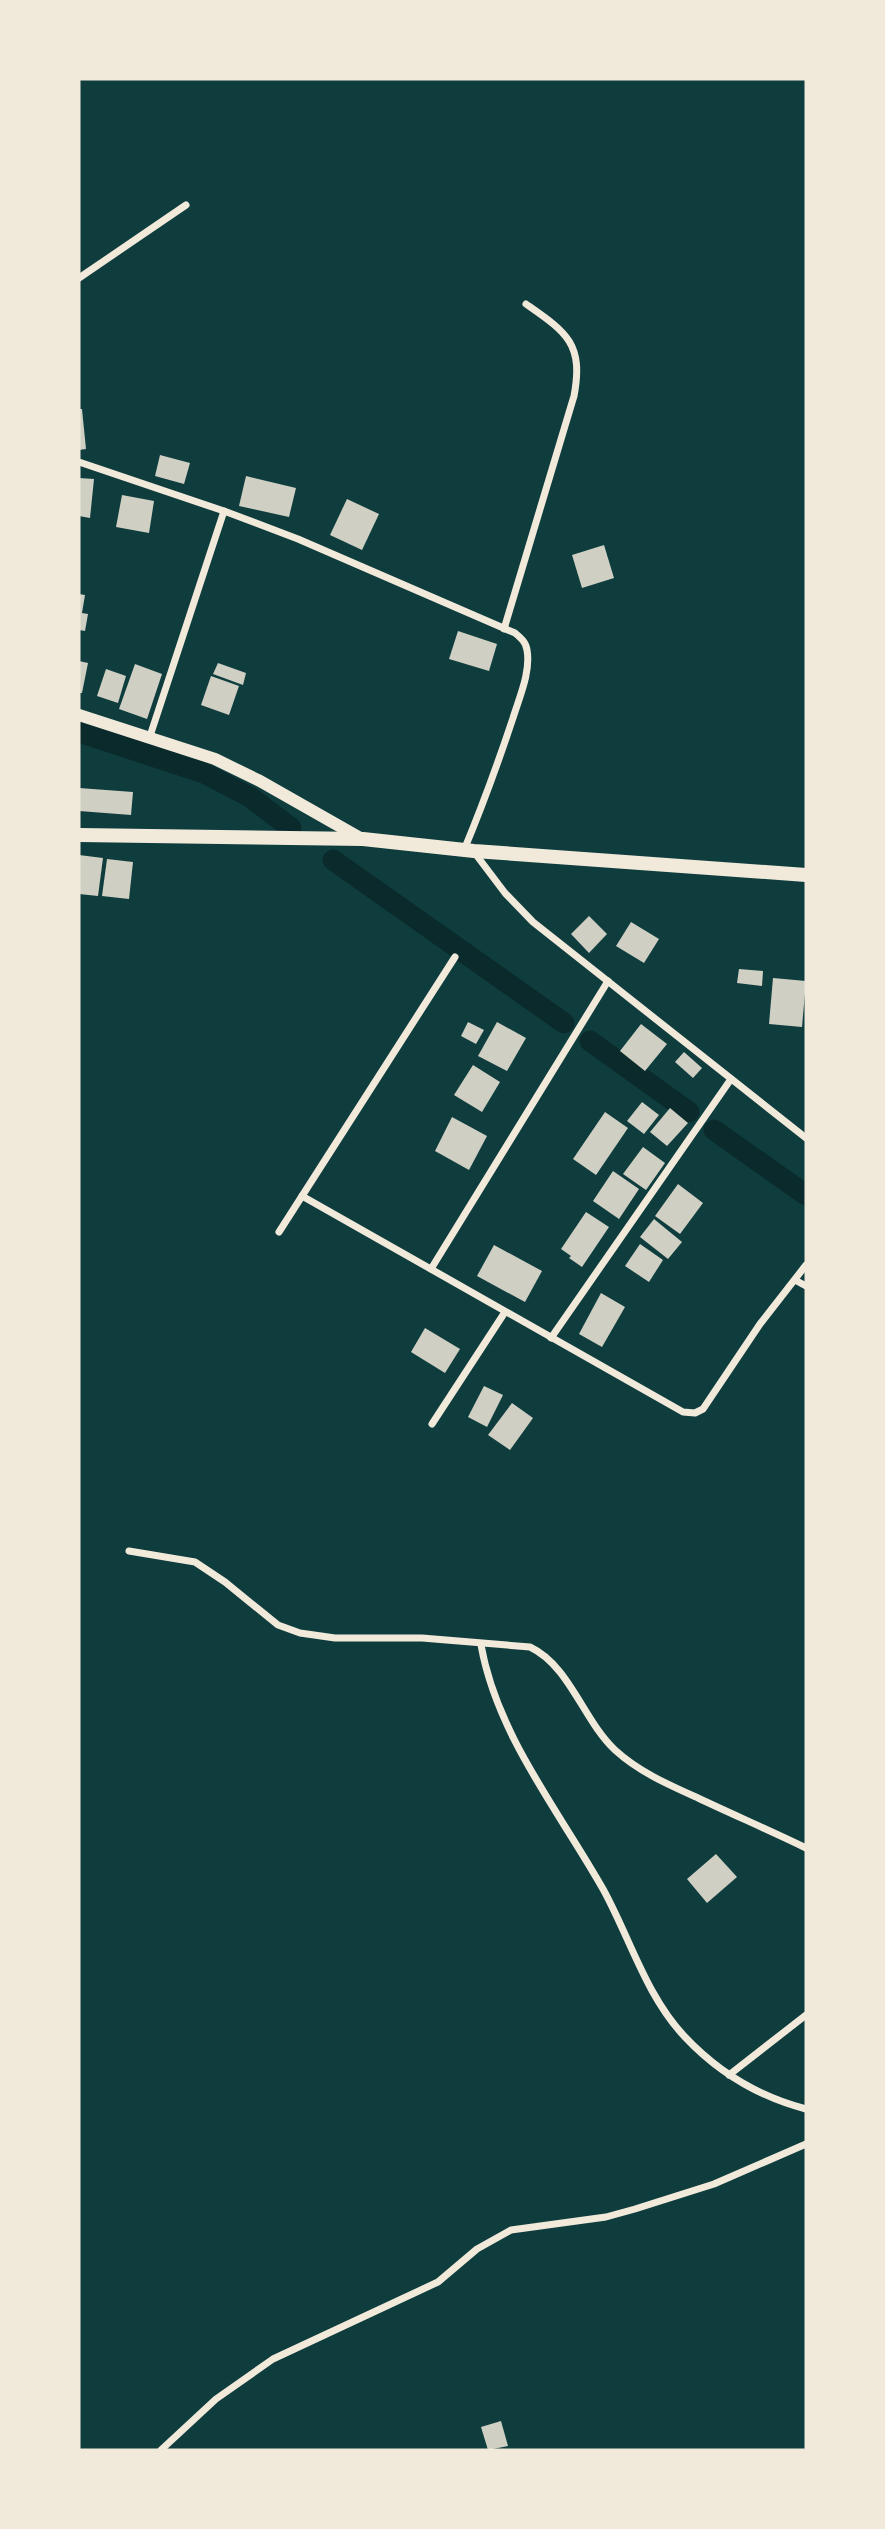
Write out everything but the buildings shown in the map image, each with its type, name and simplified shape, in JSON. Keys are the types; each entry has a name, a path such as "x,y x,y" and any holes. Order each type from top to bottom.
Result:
{"main road":[{"path":"79,835 363,839 469,851 806,875"}],"street":[{"path":"79,278 186,205"},
{"path":"504,629 574,396 578,372 575,353 567,335 526,304"},
{"path":"79,462 298,539 515,633 524,641 527,666 469,851 533,922 806,1138"},
{"path":"150,736 224,511"},
{"path":"79,715 189,749 237,769 363,839"},
{"path":"279,1232 455,957"},
{"path":"431,1269 608,981"},
{"path":"551,1338 731,1079"},
{"path":"302,1196 683,1412 695,1413 702,1409 760,1324 806,1265"},
{"path":"795,1280 806,1286"},
{"path":"432,1424 505,1312"},
{"path":"129,1551 195,1562 225,1582 278,1625 300,1633 335,1637 422,1638 530,1647 553,1663 597,1729 614,1749 632,1764 656,1779 806,1848"},
{"path":"481,1645 488,1680 507,1722 535,1777 604,1892 657,2000 684,2037 729,2075 762,2094 806,2109"},
{"path":"729,2075 806,2015"},
{"path":"161,2450 216,2399 273,2359 438,2282 477,2249 511,2230 606,2217 647,2206 714,2184 806,2144"}],"waterway":[{"path":"79,732 204,773 250,797 291,828"},
{"path":"333,860 564,1023"},
{"path":"590,1041 689,1112"},
{"path":"714,1130 806,1195"}]}
